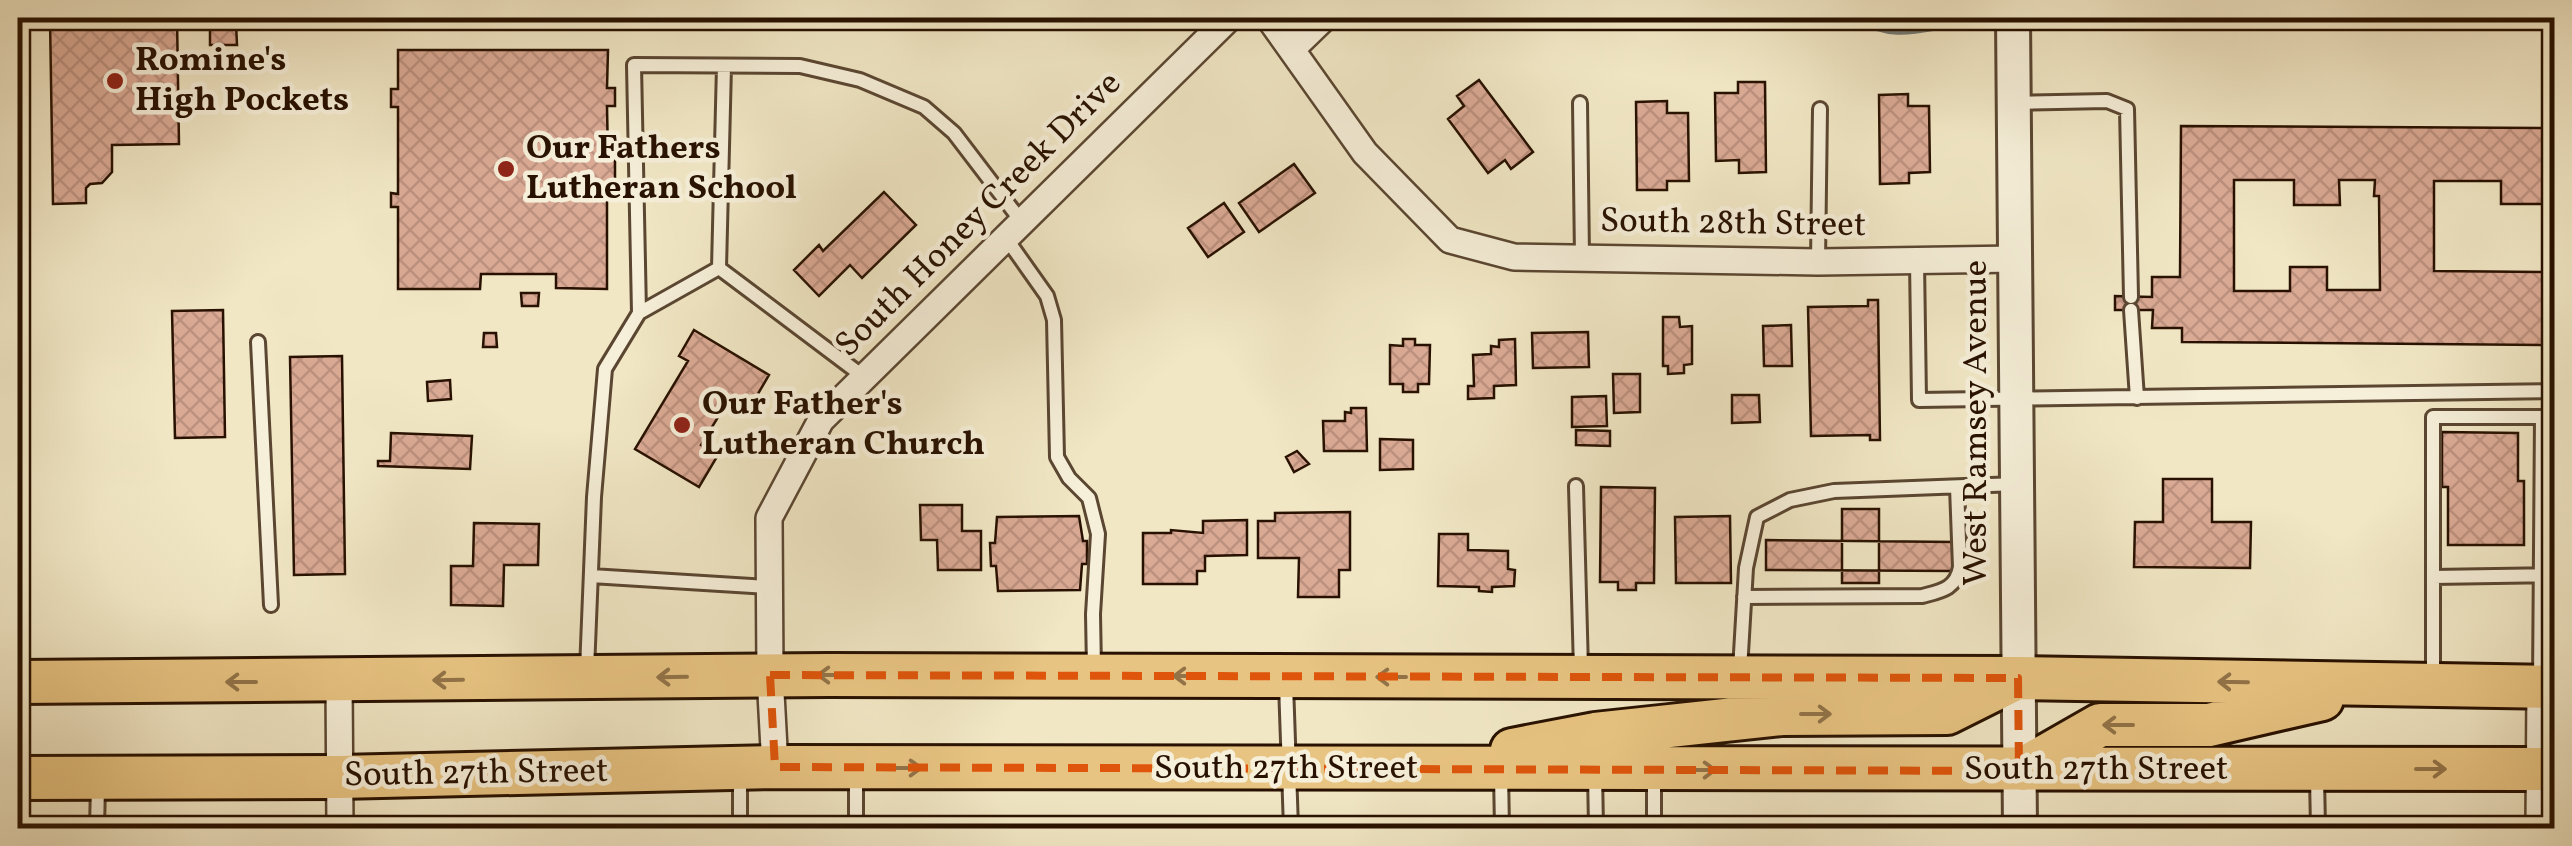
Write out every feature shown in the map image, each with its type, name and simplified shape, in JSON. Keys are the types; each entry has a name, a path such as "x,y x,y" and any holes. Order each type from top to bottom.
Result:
{"main road":[{"path":"18,682 1286,676 2018,678 2547,686"},
{"path":"1502,760 1595,734 1782,714 1947,713 2018,678"},
{"path":"2019,770 2100,725 2209,724 2386,684"},
{"name":"South 27th Street","path":"18,778 339,777 757,768 1408,769 1502,760 1595,770 2547,768"}],"street":[{"name":"South Honey Creek Drive","path":"757,768 770,676 769,518 821,420 1229,18"},
{"path":"1269,18 1293,48 1324,18"},
{"name":"West Ramsey Avenue","path":"2012,18 2020,828"},
{"name":"South 28th Street","path":"1293,48 1364,152 1450,240 1514,256 1818,262 2016,259"},
{"path":"338,681 340,828"},
{"path":"2539,828 2547,768 2547,686"}],"lane":[{"path":"639,313 634,66 800,66 860,80 924,107 954,132 1014,230 1047,296 1054,320 1057,457 1069,478 1089,498 1098,534 1094,676"},
{"path":"718,268 724,66"},
{"path":"2014,103 2107,100 2127,109 2137,398"},
{"path":"1580,103 1582,256"},
{"path":"1818,262 1820,109"},
{"path":"1917,260 1919,400 2554,391"},
{"path":"587,678 605,369 639,313 718,268"},
{"path":"718,268 864,377"},
{"path":"258,342 271,605"},
{"path":"2433,685 2433,417 2542,417 2548,468 2547,686"},
{"path":"1740,677 1746,568 1757,517 1790,500 1834,492 2018,484"},
{"path":"1576,486 1581,677"},
{"path":"1744,596 1922,596 1946,590 1958,579 1960,567 1957,486"},
{"path":"2433,578 2548,575"},
{"path":"591,576 769,587"},
{"path":"1286,676 1291,828"},
{"path":"1502,760 1502,828"},
{"path":"740,828 757,768"},
{"path":"856,768 856,828"},
{"path":"1595,770 1596,828"},
{"path":"1654,770 1654,828"},
{"path":"2317,770 2318,828"},
{"path":"98,778 98,828"}],"highlighted area":[{"path":"770,675 828,675 2018,678 2019,771 775,767"}],"building":[{"name":"Romine's High Pockets","path":"50,18 177,18 179,144 112,145 112,172 102,183 86,188 86,203 53,204"},
{"path":"210,23 236,23 237,45 210,45"},
{"name":"Our Fathers Lutheran School","path":"398,50 608,50 607,88 615,88 615,106 607,106 608,158 615,158 615,181 607,181 607,289 556,288 556,274 481,274 480,289 398,289 398,207 391,207 391,193 398,194 398,107 391,107 391,89 398,89"},
{"path":"1479,80 1533,152 1511,169 1505,160 1488,173 1448,119 1464,106 1457,96"},
{"path":"1738,82 1765,82 1766,172 1739,173 1739,160 1716,161 1715,93 1738,93"},
{"path":"1908,94 1908,106 1929,106 1930,172 1909,173 1909,183 1880,184 1879,95"},
{"path":"1667,101 1667,113 1688,113 1689,181 1667,181 1667,190 1637,190 1636,102"},
{"path":"2181,126 2554,128 2554,181 2544,181 2544,204 2501,204 2501,181 2434,181 2434,271 2554,272 2554,345 2182,342 2182,328 2152,328 2153,310 2115,310 2115,296 2152,297 2152,277 2180,277","holes":["2234,180 2294,180 2294,205 2340,205 2339,180 2375,180 2374,196 2379,196 2380,290 2327,290 2327,267 2290,267 2290,291 2234,291"]},
{"path":"1294,164 1315,193 1259,232 1239,203"},
{"path":"884,192 916,225 862,278 850,265 819,296 794,270 819,245 823,251"},
{"path":"1224,203 1244,232 1208,257 1188,228"},
{"path":"521,293 539,293 538,306 522,306"},
{"path":"1868,300 1878,300 1880,440 1870,440 1870,435 1811,436 1808,307 1868,306"},
{"path":"223,310 225,437 175,438 172,311"},
{"path":"1663,317 1679,317 1680,327 1692,326 1692,364 1684,365 1684,373 1668,374 1668,366 1663,366"},
{"path":"1791,325 1792,366 1764,366 1763,326"},
{"name":"Our Father's Lutheran Church","path":"694,330 769,375 752,404 741,397 737,404 729,399 701,445 718,455 699,487 635,449 688,361 679,356"},
{"path":"1588,332 1589,367 1533,368 1532,333"},
{"path":"484,333 496,333 497,347 483,347"},
{"path":"1403,339 1415,339 1415,345 1430,345 1429,384 1418,384 1418,392 1403,392 1403,384 1390,384 1390,345 1403,346"},
{"path":"1515,339 1516,385 1494,386 1494,398 1468,399 1468,386 1474,386 1473,355 1491,354 1491,346 1499,347 1499,340"},
{"path":"342,356 345,574 294,575 290,357"},
{"path":"1613,374 1640,374 1640,412 1614,413"},
{"path":"450,380 451,399 428,401 427,382"},
{"path":"1732,395 1759,395 1760,422 1732,423"},
{"path":"1606,396 1607,426 1572,427 1572,397"},
{"path":"1351,408 1366,408 1367,451 1324,451 1323,421 1345,421 1345,412 1351,413"},
{"path":"1576,430 1610,431 1610,446 1576,445"},
{"path":"2442,432 2518,433 2518,481 2524,481 2524,545 2448,545 2448,487 2442,487"},
{"path":"391,433 472,436 470,469 378,466 378,461 390,461"},
{"path":"1380,439 1413,440 1413,469 1380,470"},
{"path":"1297,451 1309,464 1294,472 1286,457"},
{"path":"2163,479 2212,479 2212,522 2251,522 2250,568 2134,567 2135,522 2163,522"},
{"path":"1601,487 1655,488 1654,583 1636,583 1636,590 1618,590 1618,582 1600,582"},
{"path":"920,505 962,505 962,531 981,531 981,570 938,570 937,540 921,540"},
{"path":"1842,509 1879,509 1879,583 1842,583"},
{"path":"1350,512 1350,570 1339,570 1339,597 1298,597 1299,558 1258,558 1258,521 1275,521 1275,513"},
{"path":"1079,516 1083,541 1087,541 1087,564 1082,564 1080,590 998,591 990,543 995,543 997,517"},
{"path":"1730,516 1731,583 1676,583 1675,517"},
{"path":"1247,520 1247,555 1205,556 1205,571 1197,571 1197,584 1143,584 1143,533 1203,533 1203,521"},
{"path":"474,523 539,524 538,565 504,565 503,606 451,605 451,566 473,566"},
{"path":"1439,534 1468,534 1468,550 1508,551 1508,569 1515,570 1514,586 1492,587 1492,592 1479,591 1479,587 1438,586"},
{"path":"1766,540 1955,542 1954,571 1766,570"}],"waterway":[{"path":"1522,18 1542,18"},
{"path":"1858,18 1892,30 1948,24"}],"place":[{"name":"Romine's High Pockets","path":"115,81"},
{"name":"Our Fathers Lutheran School","path":"506,169"},
{"name":"Our Father's Lutheran Church","path":"682,425"}]}
